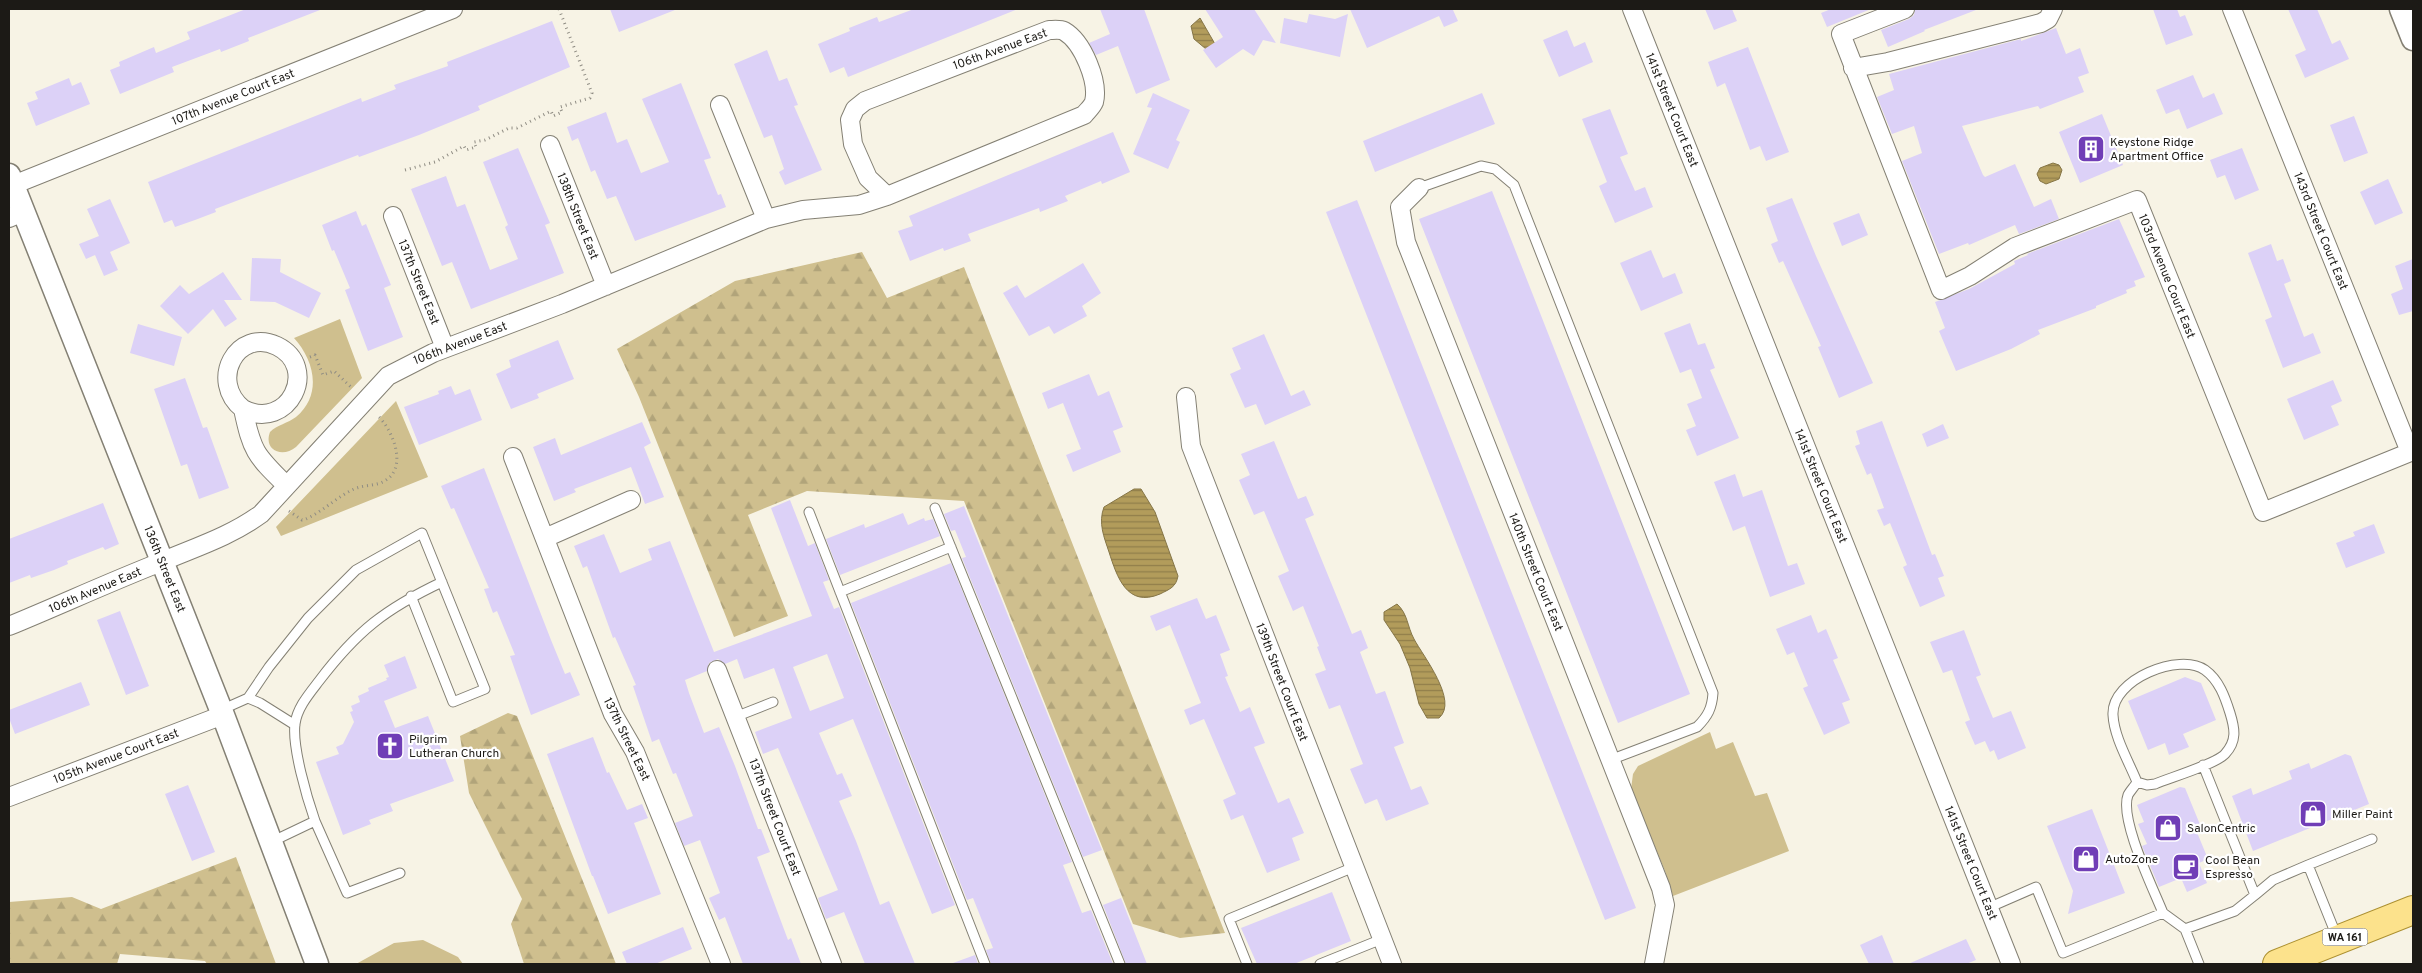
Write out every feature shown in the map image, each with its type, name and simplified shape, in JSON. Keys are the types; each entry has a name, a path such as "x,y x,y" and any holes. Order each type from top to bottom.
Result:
{"main road":[{"name":"WA 161","path":"2277,964 2325,948 2413,910"}],"street":[{"name":"107th Avenue Court East","path":"11,180 453,9"},
{"name":"141st Street Court East","path":"1632,9 2011,964"},
{"name":"103rd Avenue Court East","path":"1904,9 1841,34 1941,290 1970,276 2015,246 2137,200 2263,512 2412,452"},
{"path":"1853,68 1888,62 2041,23 2048,19 2053,9"},
{"name":"143rd Street Court East","path":"2232,9 2412,452"},
{"path":"2401,9 2413,39"},
{"name":"106th Avenue East","path":"9,626 162,561 201,547 242,528 261,514 388,376 408,364 606,286 766,219 803,210 859,205 887,196 1084,115 1093,104 1095,89 1089,64 1075,41 1063,30 1049,30 864,101 855,109 850,120 853,144 868,178 887,196"},
{"path":"720,104 766,219"},
{"name":"138th Street East","path":"550,145 606,286"},
{"name":"136th Street East","path":"11,180 16,215 162,561 222,712 317,964"},
{"name":"140th Street Court East","path":"1419,188 1400,206 1406,242 1661,888 1665,906 1654,964"},
{"name":"137th Street East","path":"393,216 445,348"},
{"path":"243,409 258,414 274,412 281,409 293,395 297,377 295,366 286,352 265,343 248,346 239,351 229,364 226,384 230,394 243,409 249,435 257,456 286,485"},
{"name":"139th Street Court East","path":"1186,397 1191,446 1392,964"},
{"name":"137th Street East","path":"513,457 613,714 635,752 721,964"},
{"path":"545,538 631,500"},
{"name":"137th Street Court East","path":"717,670 832,964"},
{"name":"105th Avenue Court East","path":"9,797 222,712"}],"lane":[{"path":"1419,188 1481,166 1495,169 1514,185 1713,693 1712,706 1707,718 1698,727 1610,760"},
{"path":"935,508 1120,964"},
{"path":"809,512 985,964"},
{"path":"222,712 248,698 269,667 308,618 356,570 422,534 485,689 453,702 412,596"},
{"path":"840,592 951,547"},
{"path":"400,873 347,893 315,821 304,777 295,725 305,699 362,630 388,610 442,582"},
{"path":"2189,665 2204,669 2216,680 2234,728 2234,743 2223,756 2203,765 2155,784 2147,785 2138,782 2118,737 2113,714 2116,699 2122,689 2134,679 2152,672 2189,665"},
{"path":"248,698 260,703 295,725"},
{"path":"735,717 773,702"},
{"path":"2203,765 2255,895"},
{"path":"2138,782 2128,794 2126,810 2132,836 2163,913 2185,929 2199,964"},
{"path":"271,842 315,821"},
{"path":"2185,929 2235,910 2273,880 2372,839"},
{"path":"2308,865 2325,948"},
{"path":"1248,964 1229,919 1354,867"},
{"path":"1988,908 2036,887 2063,953 2163,913"},
{"path":"1320,964 1382,939"}],"path":[{"path":"405,170 435,162 464,146 466,150 476,146 474,142 489,138 509,128 516,128 551,111 553,116 562,112 560,107 590,98 592,92 559,9"},
{"path":"306,358 315,355 323,375 334,371 354,389"},
{"path":"289,511 302,520 306,519 350,491 358,487 380,483 390,477 395,468 394,440 390,428 378,416"}],"green space":[{"path":"862,252 887,298 964,267 1225,933 1180,938 1133,924 964,501 807,491 748,515 788,616 734,637 639,397 617,349 735,281"},
{"path":"340,319 362,378 296,447 285,452 276,451 269,444 270,432 296,417 310,398 313,388 313,377 307,356 294,338"},
{"path":"396,401 428,477 281,536 276,527"},
{"path":"508,713 517,716 616,964 524,964 511,924 522,899 469,793 460,736"},
{"path":"1710,732 1716,749 1733,742 1755,796 1767,793 1789,851 1673,896 1665,871 1631,789 1633,774 1638,766"},
{"path":"236,857 276,964 207,964 205,961 120,954 117,964 9,964 9,902 72,897 101,909"},
{"path":"423,940 458,957 463,964 356,964 394,943"}],"shaded area":[{"path":"1200,18 1215,44 1206,49 1194,39 1191,26"},
{"path":"2053,163 2059,165 2062,170 2059,179 2046,184 2040,181 2037,174 2040,168"},
{"path":"1134,489 1141,489 1155,512 1178,576 1176,583 1172,587 1160,594 1149,597 1139,597 1125,588 1116,571 1102,530 1104,507"},
{"path":"1397,604 1401,608 1414,639 1442,690 1445,701 1444,710 1439,718 1427,718 1419,704 1410,668 1400,644 1384,620 1384,612"}],"building":[{"path":"246,9 320,10 248,38 249,41 221,52 220,49 172,67 174,72 120,94 110,70 120,66 119,62 154,47 156,53 190,39 187,32"},
{"path":"610,9 675,9 675,10 619,32"},
{"path":"914,9 1018,9 848,77 844,67 830,73 818,44 850,31 849,28 877,17 879,22"},
{"path":"1100,9 1144,9 1170,80 1136,94 1118,46 1096,55 1089,43 1110,34"},
{"path":"1205,9 1254,9 1276,43 1263,40 1254,56 1243,49 1216,68 1203,50 1223,37"},
{"path":"1350,9 1457,9 1453,10 1458,21 1444,27 1439,16 1367,48"},
{"path":"1705,9 1732,9 1737,21 1714,30"},
{"path":"1831,9 1871,9 1827,27 1821,13"},
{"path":"1915,9 1976,10 1924,30 1888,47 1881,30 1909,19 1914,15"},
{"path":"2153,9 2177,9 2180,17 2185,15 2193,35 2166,45"},
{"path":"2288,9 2317,9 2332,44 2340,40 2349,59 2305,78 2295,55 2306,50"},
{"path":"1309,14 1335,19 1348,14 1340,57 1280,43 1284,18 1307,23"},
{"path":"552,21 570,67 478,106 480,110 419,135 359,157 358,155 215,209 216,212 175,227 172,220 164,223 148,182 361,98 362,102 396,89 394,85 448,66 447,62"},
{"path":"2056,28 2066,54 2080,48 2089,73 2078,77 2084,92 2040,109 2038,106 1962,126 1985,177 2015,164 2034,207 2051,199 2059,219 2019,234 2015,225 1969,245 1968,243 1939,254 1902,161 1922,153 1914,126 1892,134 1877,97 1894,90 1889,74 2021,39 2021,41"},
{"path":"1567,30 1574,47 1585,42 1593,62 1559,77 1543,40"},
{"path":"1748,47 1789,152 1766,161 1760,146 1750,150 1725,83 1717,87 1708,62"},
{"path":"767,50 779,81 787,78 798,105 794,106 822,170 785,185 779,172 784,169 772,135 764,138 734,64"},
{"path":"2193,75 2203,98 2214,93 2223,114 2187,129 2179,109 2166,114 2156,90"},
{"path":"69,78 72,86 81,82 90,104 36,126 27,103 38,99 35,92"},
{"path":"681,83 711,158 704,160 718,195 721,194 726,207 635,241 616,196 607,199 595,170 591,172 578,138 572,141 567,127 606,112 617,143 627,139 641,173 669,162 642,99"},
{"path":"1153,93 1190,110 1176,140 1180,142 1168,169 1133,154 1152,108 1147,107"},
{"path":"1482,93 1495,124 1375,172 1363,141"},
{"path":"1610,109 1628,154 1620,157 1635,191 1645,187 1653,207 1615,223 1599,186 1607,182 1582,119"},
{"name":"Keystone Ridge Apartment Office","path":"2102,114 2123,165 2080,183 2059,132"},
{"path":"2354,116 2368,153 2344,162 2330,125"},
{"path":"1113,132 1130,172 1102,184 1101,181 1065,196 1068,201 1040,212 1039,208 968,234 971,241 944,251 943,248 910,261 898,231 913,226 909,216"},
{"path":"518,148 550,223 545,225 564,273 471,309 452,262 442,266 411,189 446,176 457,207 465,204 490,270 518,259 505,227 508,225 483,162"},
{"path":"2242,148 2259,190 2235,200 2225,175 2217,178 2210,160"},
{"path":"2388,179 2403,213 2375,225 2360,192"},
{"path":"1492,191 1690,694 1618,723 1419,219"},
{"path":"1792,198 1873,383 1839,398 1818,347 1821,346 1783,261 1779,263 1771,244 1778,241 1766,208"},
{"path":"110,199 130,243 110,252 118,270 104,276 95,255 86,259 79,244 99,236 87,209"},
{"path":"1357,200 1636,908 1605,920 1326,212"},
{"path":"356,211 362,226 366,224 391,285 384,288 403,337 368,351 345,290 350,288 322,225"},
{"path":"1859,213 1868,235 1842,246 1833,223"},
{"path":"2119,219 2145,277 2134,281 2136,286 2126,290 2127,293 2096,306 2096,308 2038,330 2040,334 2011,349 1956,371 1939,331 1945,328 1935,302 1969,289 2015,264 2014,261 2027,254"},
{"path":"2271,244 2277,261 2283,259 2291,281 2284,284 2304,337 2313,333 2321,353 2283,368 2265,320 2272,317 2248,253"},
{"path":"1651,250 1663,278 1675,273 1683,293 1641,311 1620,263"},
{"path":"252,258 281,259 280,272 321,293 309,318 275,302 250,301"},
{"path":"2413,259 2413,311 2399,315 2391,294 2403,289 2395,266"},
{"path":"1083,263 1101,293 1082,306 1087,316 1054,334 1049,326 1029,336 1003,293 1017,285 1025,298"},
{"path":"223,272 242,300 224,300 237,319 225,327 213,309 188,334 160,306 180,285 189,294"},
{"path":"1690,323 1698,345 1705,343 1715,368 1710,370 1739,438 1697,456 1686,430 1696,426 1687,404 1702,398 1691,369 1680,373 1664,333"},
{"path":"138,324 182,337 174,366 130,353"},
{"path":"1264,334 1291,396 1304,390 1311,405 1265,425 1256,404 1245,408 1230,374 1241,369 1232,348"},
{"path":"558,340 574,379 537,394 539,398 511,409 496,374 511,367 509,360"},
{"path":"1089,374 1098,396 1109,391 1123,427 1113,431 1121,452 1073,472 1066,455 1081,449 1063,403 1048,409 1042,393"},
{"path":"185,378 203,428 207,427 229,488 199,499 187,464 181,466 154,389"},
{"path":"2333,380 2342,401 2331,406 2339,425 2304,440 2287,399"},
{"path":"451,386 455,395 470,389 482,420 419,445 404,407 439,394 438,391"},
{"path":"1882,421 1932,555 1935,554 1944,576 1938,578 1945,596 1920,607 1903,567 1907,565 1890,523 1884,526 1877,510 1884,508 1871,473 1867,475 1855,446 1860,444 1856,431"},
{"path":"642,422 651,443 644,447 664,497 645,504 631,467 574,489 576,492 554,501 533,447 555,438 561,455"},
{"path":"1943,424 1949,438 1927,447 1922,434"},
{"path":"1274,441 1298,499 1306,496 1314,515 1305,519 1352,634 1361,630 1368,648 1360,652 1376,694 1385,691 1404,743 1394,747 1411,790 1421,786 1429,804 1386,821 1377,799 1365,804 1350,769 1363,764 1340,705 1329,709 1315,674 1326,670 1317,647 1319,646 1303,606 1293,611 1278,576 1289,571 1264,511 1254,515 1239,480 1250,475 1241,454"},
{"path":"484,468 565,674 570,672 580,695 531,715 510,656 515,655 497,611 493,613 484,589 489,588 454,508 451,509 441,486"},
{"path":"1735,474 1743,497 1762,490 1788,566 1797,563 1805,584 1770,597 1745,526 1733,531 1714,482"},
{"path":"790,500 808,546 815,543 829,580 823,582 834,609 839,607 955,905 932,914 853,719 819,733 837,775 842,773 852,796 839,801 880,905 889,901 915,964 865,964 844,912 826,919 818,898 838,890 778,748 763,754 755,732 792,718 774,668 744,679 737,659 725,664 718,659 709,663 707,671 685,680 704,733 719,727 758,829 761,829 770,852 757,857 788,940 791,938 801,964 743,964 725,917 719,920 709,898 720,893 700,840 684,846 675,823 693,816 676,773 673,774 659,739 652,742 633,686 636,685 615,637 613,638 587,566 583,568 574,546 604,534 620,573 652,560 648,549 670,541 714,652 812,616 771,508","holes":["827,654 844,698 810,711 793,667"]},
{"path":"103,503 119,544 105,550 103,547 67,561 68,564 54,570 31,578 30,575 9,583 9,539"},
{"path":"964,506 1102,850 1083,857 962,558 966,557 955,530 951,531 944,514"},
{"path":"903,513 908,525 924,518 925,521 933,519 940,536 840,575 826,539 864,524 865,528"},
{"path":"2374,524 2385,553 2346,568 2336,543 2355,536 2353,532"},
{"path":"951,563 1072,862 1063,865 1082,913 1091,910 1113,964 991,964 986,950 993,948 973,898 967,900 851,603"},
{"path":"1197,598 1206,619 1216,615 1230,650 1220,654 1228,676 1225,677 1240,712 1250,707 1265,743 1254,747 1278,803 1289,798 1304,833 1292,838 1300,860 1267,873 1243,815 1231,820 1223,800 1236,794 1204,719 1190,725 1184,710 1201,703 1170,625 1156,631 1150,616"},
{"path":"120,611 149,686 126,695 97,620"},
{"path":"1811,615 1818,633 1826,629 1838,658 1833,660 1850,700 1842,703 1850,723 1824,735 1803,688 1808,686 1794,652 1787,655 1776,629"},
{"path":"1964,630 1981,675 1976,677 1993,718 2011,711 2026,748 1998,760 1994,750 1990,752 1985,741 1975,745 1965,722 1970,720 1952,670 1943,673 1930,642"},
{"name":"Pilgrim Lutheran Church","path":"405,656 417,688 384,701 395,728 428,716 454,781 390,804 393,811 369,820 371,824 343,835 316,762 339,754 336,747 343,744 354,722 350,712 353,711 351,706 360,702 358,696 369,691 368,688 387,680 386,678 389,677 384,665"},
{"path":"2185,677 2201,683 2216,720 2183,734 2189,747 2169,755 2165,743 2148,750 2128,701"},
{"path":"81,682 90,705 15,734 9,718 9,710"},
{"path":"593,737 607,773 609,772 627,810 642,804 648,818 634,823 661,894 608,914 547,754"},
{"path":"2345,754 2351,756 2369,804 2253,851 2232,796 2251,788 2253,795 2292,779 2289,771 2309,763 2311,769"},
{"path":"188,785 215,852 192,861 165,794"},
{"path":"2180,787 2185,788 2201,827 2196,830 2208,859 2199,863 2207,883 2187,892 2181,878 2159,887 2142,846 2147,844 2138,824 2144,822 2137,805"},
{"name":"AutoZone","path":"2092,809 2125,893 2068,914 2073,891 2047,826"},
{"path":"1332,892 1351,941 1294,964 1257,964 1241,928"},
{"path":"1121,898 1147,964 1126,964 1103,905"},
{"path":"683,927 692,949 655,964 627,964 622,952"},
{"path":"1882,935 1894,964 1869,964 1860,945"},
{"path":"1966,939 1976,960 1966,964 1908,964"},
{"path":"975,955 978,964 953,964 953,963"}],"place":[{"name":"Keystone Ridge Apartment Office","path":"2091,149"},
{"name":"Pilgrim Lutheran Church","path":"390,746"},
{"name":"Miller Paint","path":"2313,814"},
{"name":"SalonCentric","path":"2168,828"},
{"name":"AutoZone","path":"2086,859"},
{"name":"Cool Bean Espresso","path":"2186,867"}]}
